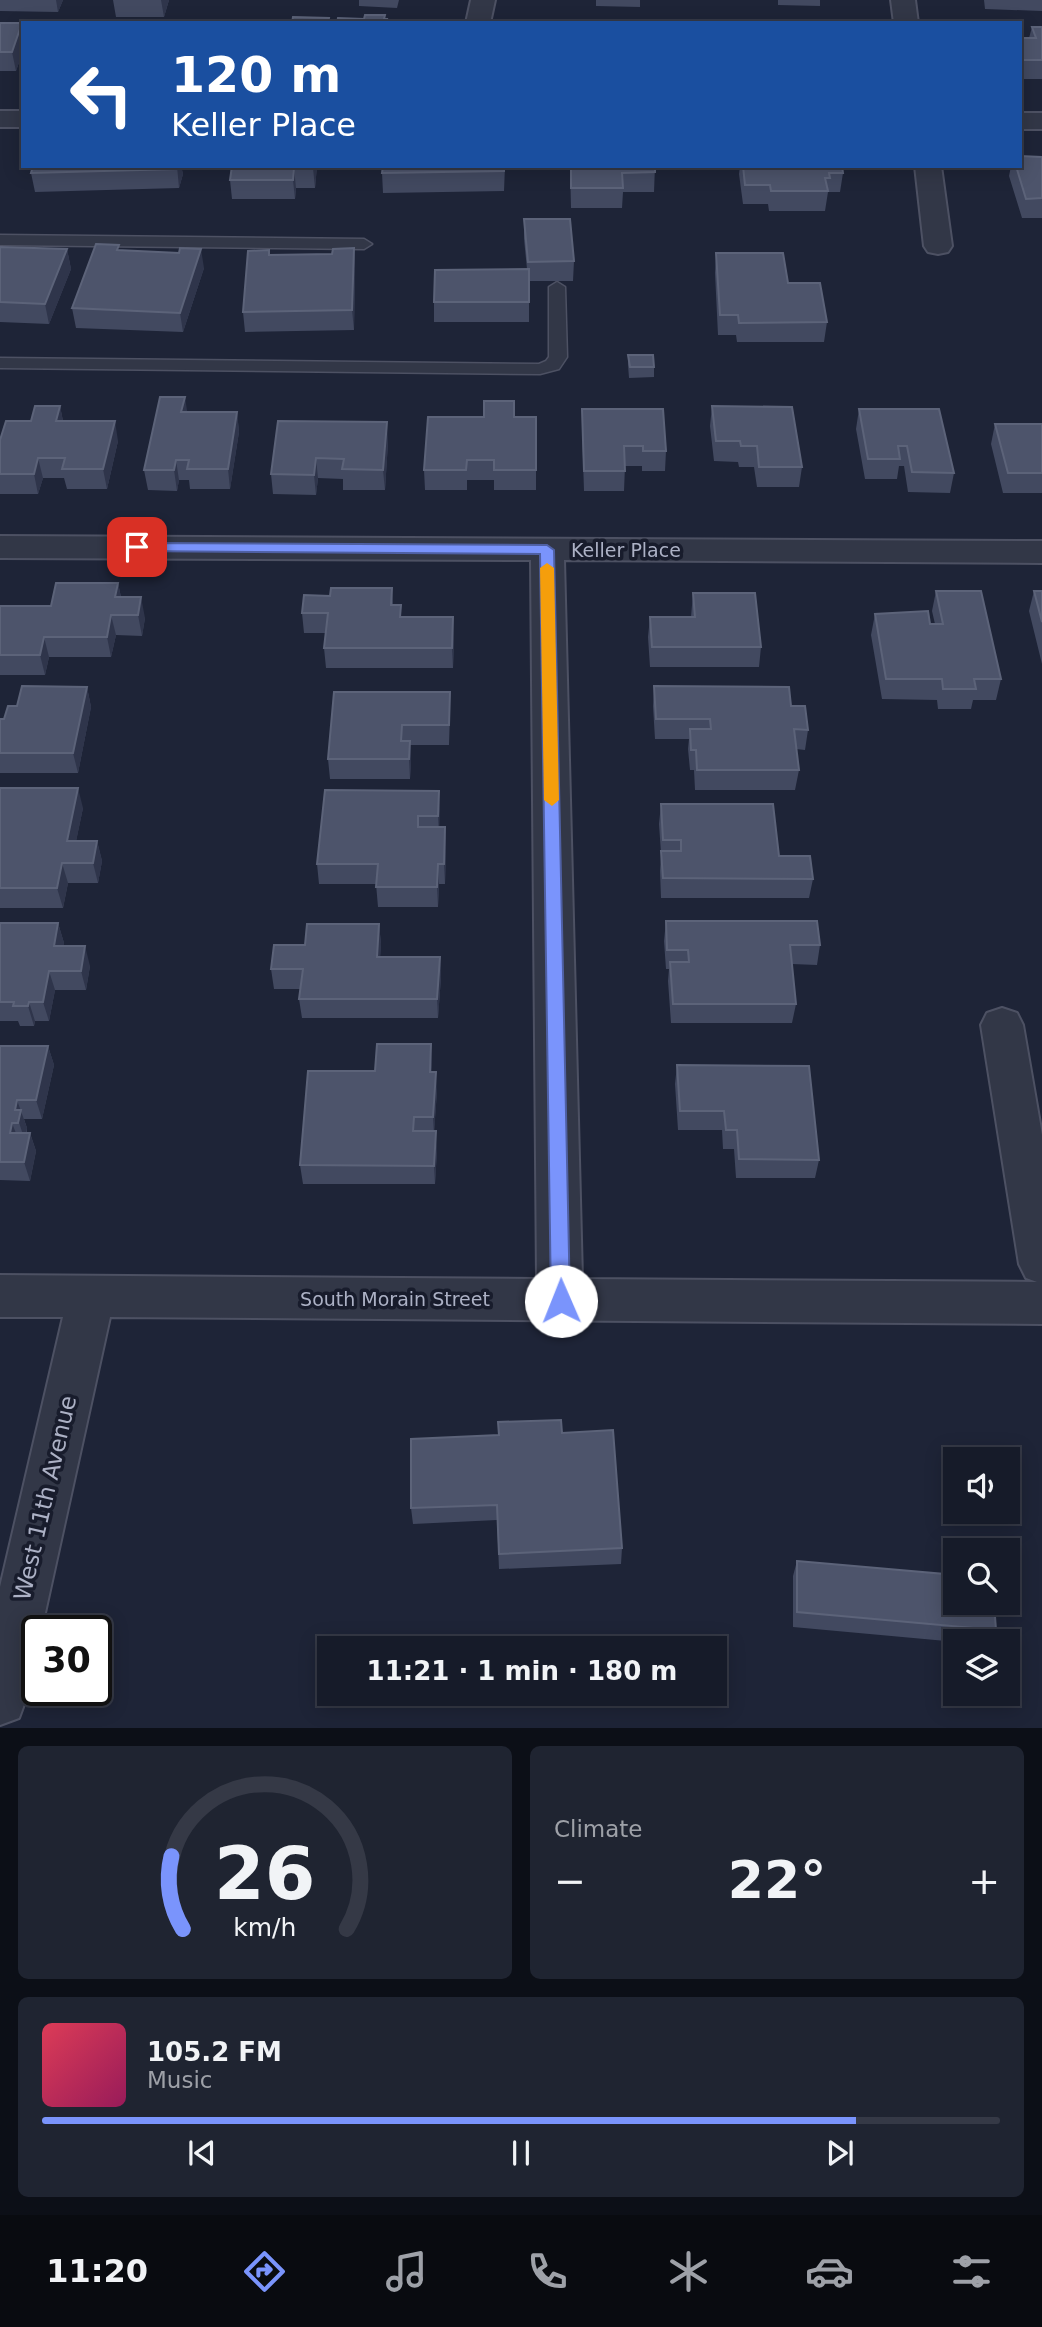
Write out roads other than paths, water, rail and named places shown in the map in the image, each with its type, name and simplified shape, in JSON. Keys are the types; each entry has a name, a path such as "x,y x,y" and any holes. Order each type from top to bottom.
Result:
{"street":[{"path":"478,21 482,0"},
{"path":"902,0 906,21"},
{"path":"0,119 21,119"},
{"path":"1022,121 1042,121"},
{"path":"928,168 938,246"},
{"name":"Keller Place","path":"0,547 1042,552"},
{"path":"547,550 561,1301"},
{"path":"1002,1025 1042,1264"},
{"name":"South Morain Street","path":"0,1296 1042,1303"},
{"name":"West 11th Avenue","path":"0,1699 91,1297"}],"lane":[{"path":"0,240 363,244"},
{"path":"0,363 540,369 553,365 558,357 557,287"}]}
